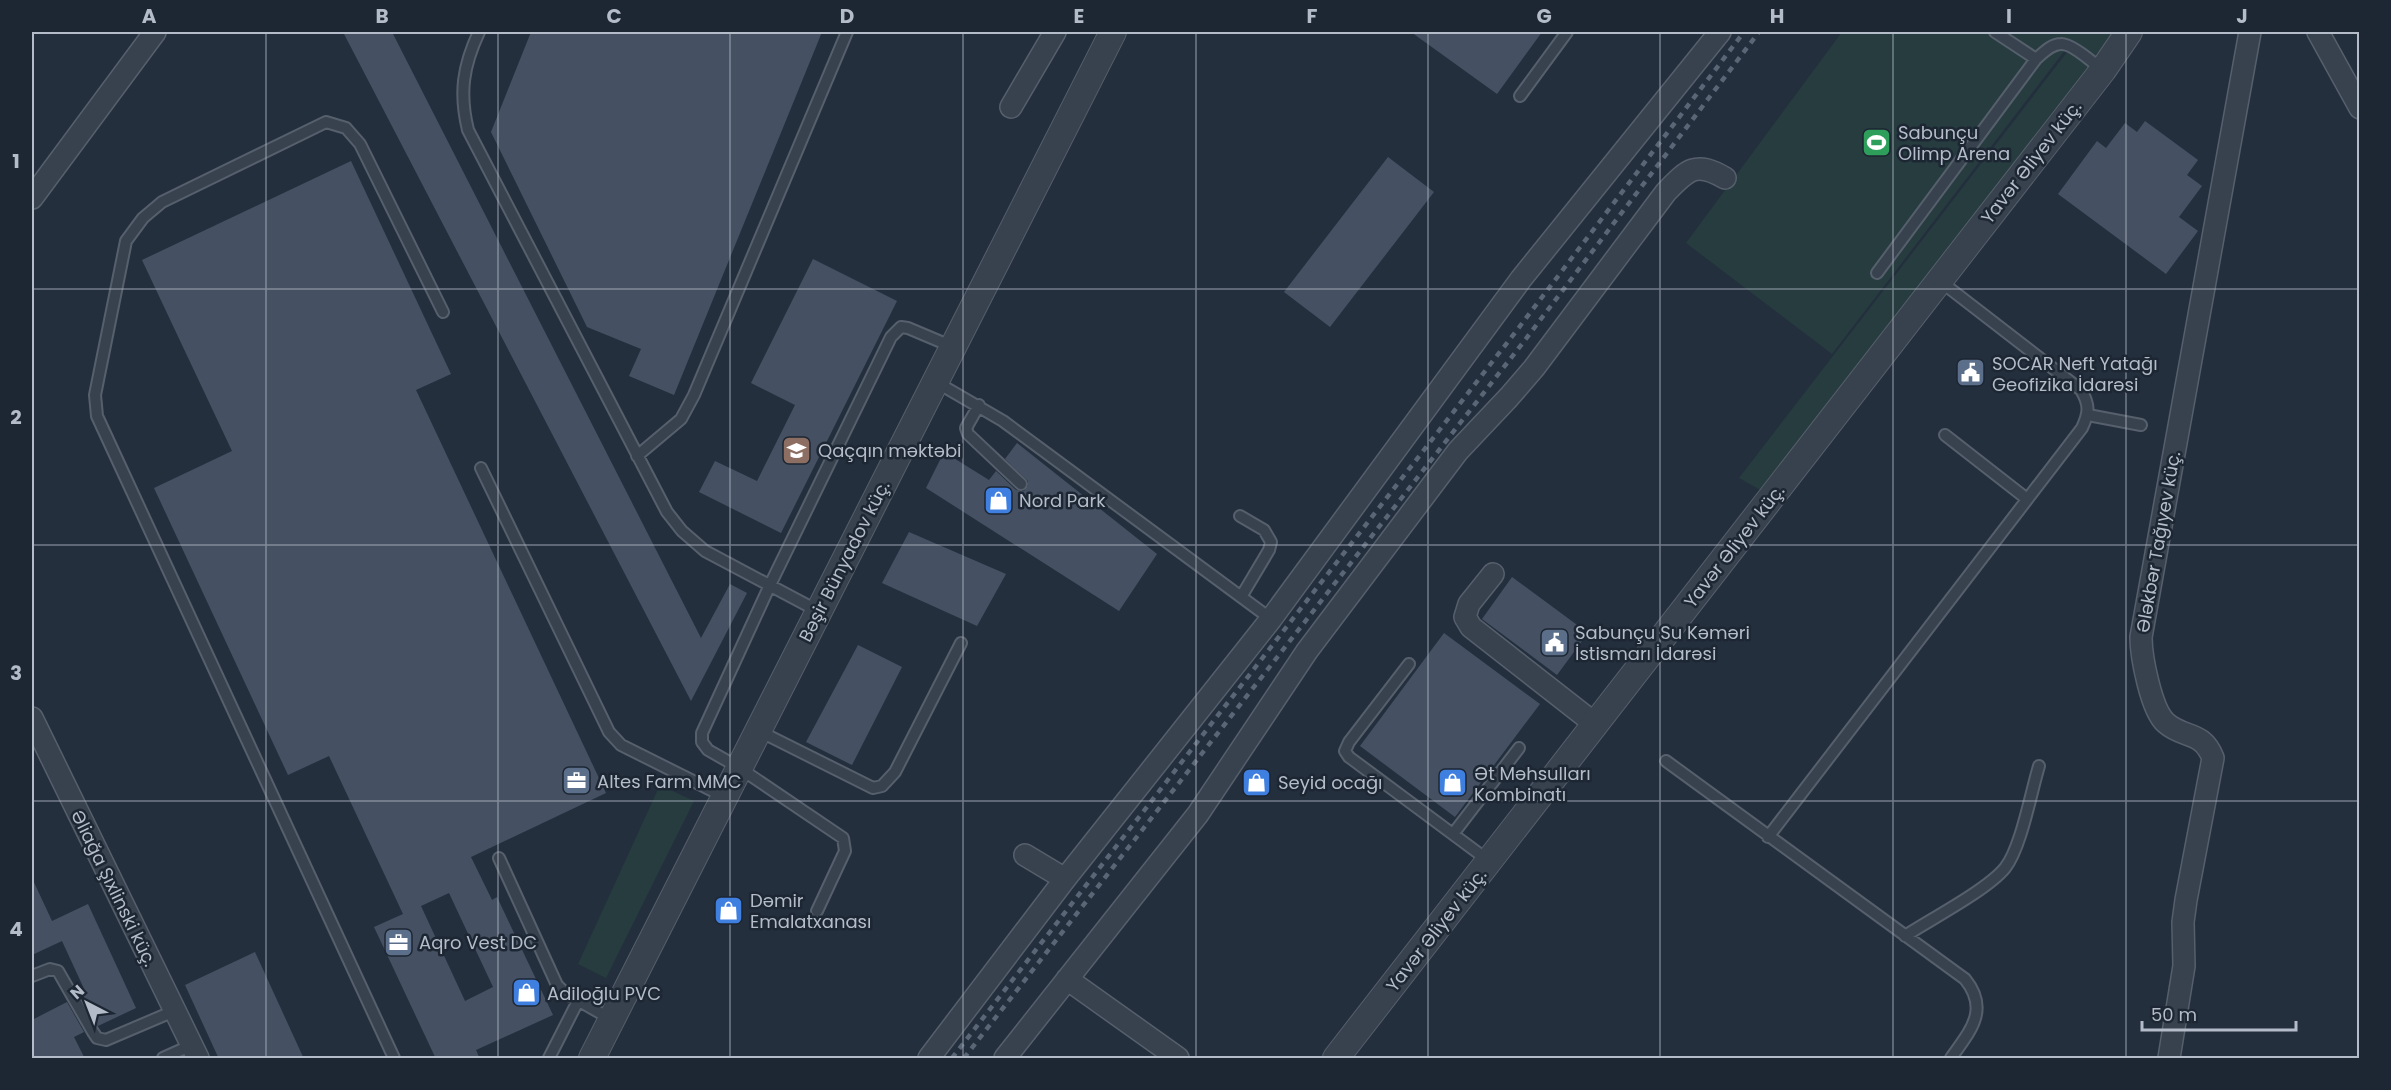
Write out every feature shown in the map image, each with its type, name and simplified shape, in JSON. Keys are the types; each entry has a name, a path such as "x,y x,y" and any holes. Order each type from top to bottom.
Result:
{"street":[{"path":"32,198 155,32"},
{"path":"1011,107 1055,32"},
{"name":"Bəşir Bünyadov küç.","path":"592,1059 723,796 1113,32"},
{"path":"929,1059 1065,879 1271,619 1521,279 1720,32"},
{"name":"Yavər Əliyev küç.","path":"1336,1059 2103,70 2129,32"},
{"name":"Ələkbər Tağıyev küç.","path":"2169,1059 2183,975 2183,922 2186,900 2213,758 2209,747 2200,738 2167,725 2160,717 2154,704 2141,650 2141,638 2250,32"},
{"path":"2318,32 2360,108"},
{"path":"1005,1059 1198,814 1307,651 1458,451 1534,368 1666,192 1684,173 1695,168 1709,169 1725,178"},
{"path":"1492,574 1470,604 1465,617 1471,627 1595,724"},
{"name":"Əliağa Şıxlinski küç.","path":"32,718 195,1052"},
{"path":"1025,855 1065,879"},
{"path":"1067,979 1178,1059"}],"lane":[{"path":"479,32 463,77 462,105 468,130 667,512 682,531 705,551 818,611"},
{"path":"637,456 681,419 694,395 847,32"},
{"path":"1520,96 1567,32"},
{"path":"1995,32 2036,59"},
{"path":"1877,273 2036,59 2050,48 2060,44 2068,45 2103,70"},
{"path":"394,1059 97,416 95,395 126,241 143,218 162,202 326,122 346,128 360,144 442,312"},
{"path":"1768,837 2082,428 2088,415 2088,403 2081,390 1940,281"},
{"path":"817,911 845,851 843,838 738,767 708,750 702,742 702,733 770,585 896,330 901,327 908,328 953,347"},
{"path":"935,382 979,405 1003,421 1271,619"},
{"path":"979,405 966,428 968,434 1021,484"},
{"path":"2088,415 2141,425"},
{"path":"1945,435 2027,499"},
{"path":"481,468 609,732 621,745 723,796"},
{"path":"1240,516 1264,531 1271,542 1269,550 1241,597"},
{"path":"757,730 873,788 882,786 895,772 961,643"},
{"path":"1409,664 1349,742 1346,751 1349,757 1489,861"},
{"path":"1453,834 1519,748"},
{"path":"1666,761 1965,979 1977,999 1978,1012 1970,1031 1951,1059"},
{"path":"1905,936 1988,883 2005,867 2014,849 2039,766"},
{"path":"499,858 557,985 610,1019"},
{"path":"32,976 50,969 58,971 97,1038 106,1040 174,1011"},
{"path":"549,1059 578,1000"},
{"path":"163,1059 195,1052"}],"green space":[{"name":"Sabunçu Olimp Arena","path":"1842,32 2115,32 2107,47 1764,492 1739,478 2074,43 2072,41 1832,354 1686,243"},
{"path":"660,785 694,801 606,978 578,964"}],"building":[{"path":"343,32 392,32 701,638 730,584 747,593 691,701"},
{"path":"531,32 822,32 674,395 629,376 641,349 587,327 491,132"},
{"path":"1411,32 1542,32 1497,94"},
{"path":"2145,121 2198,160 2187,175 2202,186 2179,217 2198,231 2166,274 2058,194 2097,141 2106,148 2125,123 2137,132"},
{"path":"1388,157 1434,192 1330,327 1284,292"},
{"path":"351,161 451,374 416,390 606,793 471,857 492,900 497,897 553,1015 476,1050 480,1059 436,1059 374,927 403,914 329,756 288,775 154,488 232,451 142,260","holes":["449,893 493,987 465,1001 421,906"]},
{"path":"813,259 897,301 781,533 699,492 715,461 757,481 795,405 751,383"},
{"path":"1017,443 1157,554 1119,611 926,488 944,452 989,480 996,471 1016,490 1024,491 1028,486 1028,481 1005,459"},
{"path":"909,532 1006,574 977,626 882,583"},
{"path":"1512,577 1588,633 1557,675 1482,619"},
{"path":"1444,633 1540,704 1455,817 1360,746"},
{"path":"858,645 902,667 852,765 806,742"},
{"path":"32,878 52,921 88,904 136,1008 98,1026 81,996 86,993 62,941 32,955"},
{"path":"255,952 304,1059 219,1059 185,985"},
{"path":"67,1002 84,1032 74,1037 85,1059 32,1059 32,1020"}],"railway":[{"path":"952,1058 1517,330 1744,32"},
{"path":"964,1058 1525,340 1759,32"}],"place":[{"name":"Sabunçu Olimp Arena","path":"1877,142"},
{"name":"SOCAR Neft Yatağı Geofizika İdarəsi","path":"1971,373"},
{"name":"Qaçqın məktəbi","path":"797,450"},
{"name":"Nord Park","path":"998,500"},
{"name":"Sabunçu Su Kəməri İstismarı İdarəsi","path":"1554,642"},
{"name":"Altes Farm MMC","path":"576,781"},
{"name":"Seyid ocağı","path":"1257,782"},
{"name":"Ət Məhsulları Kombinatı","path":"1453,783"},
{"name":"Dəmir Emalatxanası","path":"729,910"},
{"name":"Aqro Vest DC","path":"398,942"},
{"name":"Adiloğlu PVC","path":"526,993"}]}
